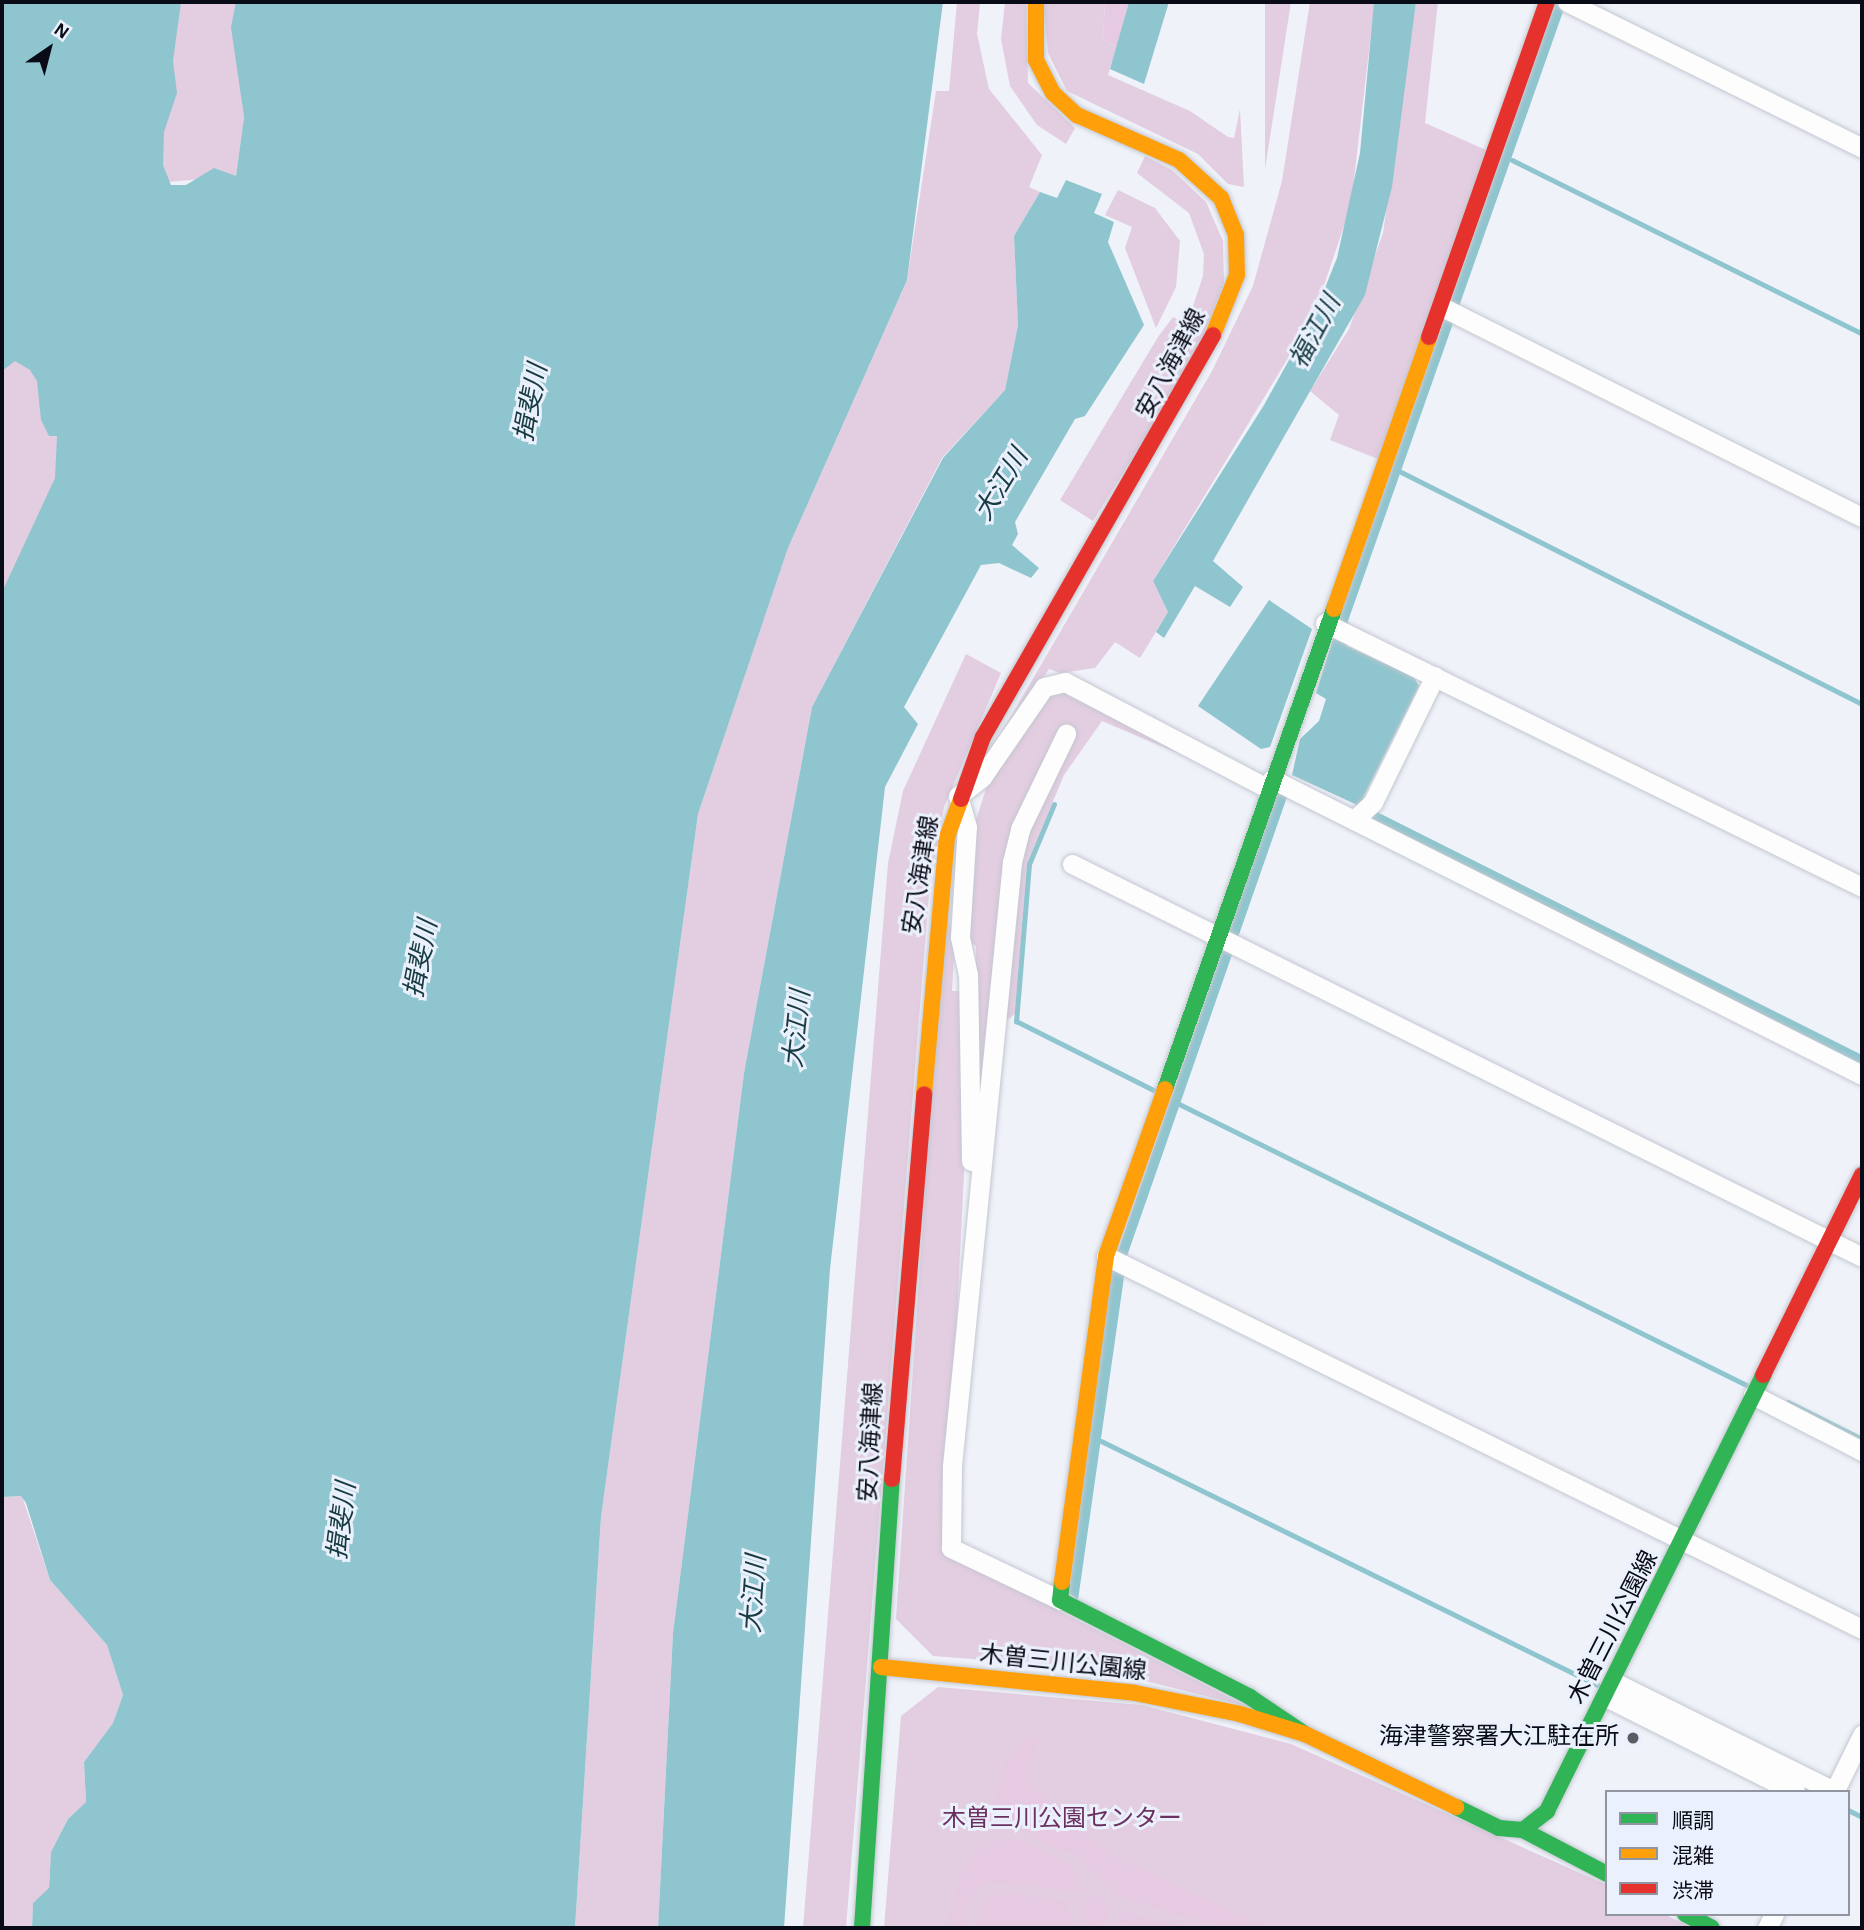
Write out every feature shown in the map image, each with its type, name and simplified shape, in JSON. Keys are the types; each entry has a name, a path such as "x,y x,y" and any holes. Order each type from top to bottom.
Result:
{"main road":[{"name":"安八海津線","path":"862,1928 937,898 958,796 1017,672 1201,366 1237,275 1236,234 1221,198 1200,176 1179,160 1077,115 1054,93 1036,60 1036,2"},
{"path":"1305,1734 1251,1697 1060,1600 1115,1260 1225,941 1270,784 1336,628 1447,310 1547,2"},
{"name":"木曽三川公園線","path":"881,1667 1135,1693 1305,1734 1499,1828 1523,1830 1547,1811 1684,1540 1862,1175"},
{"path":"1523,1830 1605,1873"},
{"path":"1689,1916 1712,1928"}],"street":[{"path":"1569,2 1862,148"},
{"path":"1447,310 1862,517"},
{"path":"1336,628 1862,887"},
{"path":"1362,812 1435,677"},
{"path":"972,1214 968,975 960,937 967,827 958,796 982,777 1044,687 1065,682 1270,784 1362,812 1862,1075"},
{"path":"1060,1600 951,1548 972,1214 1012,862 1025,816 1066,734"},
{"path":"1072,864 1862,1257"},
{"path":"1115,1260 1862,1629"},
{"path":"1753,1395 1862,1451"},
{"path":"1610,1689 1830,1790"},
{"path":"1610,1689 1791,1790"},
{"path":"1835,1790 1862,1735"}],"green space":[{"path":"132,2 253,2 238,70 244,117 236,176 157,183"},
{"path":"957,2 980,2 977,34 989,89 1042,155 1029,187 1040,192 1014,236 1018,325 1005,390 942,458 812,707 744,1073 673,1633 658,1928 575,1928 601,1517 698,814 788,548 907,280 936,91 949,91"},
{"path":"1005,2 1026,2 1028,83 1075,128 1066,144 1037,125 1010,86 1001,39"},
{"path":"1043,2 1105,2 1103,40 1117,46 1108,75 1190,111 1228,137 1234,138 1240,109 1244,187 1228,184 1198,154 1067,91 1048,53"},
{"path":"1105,2 1129,2 1117,46 1103,40"},
{"path":"1265,2 1291,2 1265,169"},
{"path":"1310,2 1374,2 1351,205 1314,315 1153,581 1168,612 1140,658 1115,642 1095,668 1060,673 1049,669 981,768 1212,371 1253,286 1282,181"},
{"path":"1416,2 1438,2 1425,123 1486,150 1378,459 1330,440 1339,415 1310,391 1349,329 1383,233"},
{"path":"1145,156 1172,170 1206,202 1223,241 1224,283 1194,360 1093,521 1060,500 1158,337 1173,317 1187,324 1203,276 1204,254 1189,213 1137,173"},
{"path":"1118,190 1155,208 1180,241 1176,287 1156,328 1125,248 1132,227 1105,215"},
{"path":"2,208 95,429 2,604"},
{"path":"966,654 1001,673 944,807 930,882 846,1928 803,1928 888,863 903,791"},
{"path":"1064,692 1178,747 1175,752 1102,721 1064,775 1027,864 1015,1014 1001,1025 1016,824 977,1132 976,946 967,940 975,823 987,786 1042,697"},
{"path":"944,910 955,939 952,991 963,991 966,1134 945,1553 1246,1706 1093,1668 933,1656 896,1619"},
{"path":"22,1496 50,1580 107,1645 123,1695 113,1723 84,1762 86,1802 68,1819 51,1852 49,1889 33,1903 32,1928 2,1928 2,1497"},
{"name":"木曽三川公園センター","path":"938,1687 1142,1705 1291,1744 1605,1884 1605,1916 1668,1916 1692,1928 884,1928 901,1716"},
{"path":"1040,1737 1027,1779 1063,1817 1116,1858 1272,1928 1222,1928 1137,1902 1116,1894 1075,1854 1046,1845 1021,1827 987,1825 1006,1762 1026,1739"},
{"path":"1003,1838 1026,1841 1069,1863 1081,1891 986,1882 970,1898 964,1928 946,1928 962,1870 979,1850"},
{"path":"1007,1893 1064,1901 1078,1928 974,1928 986,1898"},
{"path":"1095,1896 1106,1900 1110,1911 1106,1922 1095,1926 1084,1922 1080,1911 1084,1900"},
{"path":"1117,1911 1191,1928 1133,1928 1120,1923"}],"water":[{"name":"揖斐川","path":"2,2 181,2 173,61 177,93 164,132 163,165 171,185 186,185 214,168 236,176 244,117 231,27 236,2 943,2 907,280 788,548 698,814 601,1517 575,1928 32,1928 33,1903 49,1888 51,1852 68,1819 86,1802 84,1762 113,1723 123,1695 107,1645 50,1580 26,1503 21,1496 2,1497 2,592 55,478 57,436 49,436 41,420 37,381 30,370 15,361 2,371"},
{"path":"1129,2 1169,2 1144,84 1110,69"},
{"name":"福江川","path":"1374,2 1416,2 1392,187 1365,295 1213,561 1243,587 1230,607 1195,586 1164,638 1156,632 1168,612 1153,581 1264,405 1314,315 1337,258 1360,153"},
{"path":"1556,2 1565,6 1348,621 1347,646 1414,677 1419,686 1363,798 1377,812 1862,1055 1862,1069 1373,823 1355,804 1292,775 1300,739 1319,721 1326,699 1316,693 1341,614"},
{"name":"大江川","path":"1066,180 1102,194 1094,213 1114,222 1108,242 1144,325 1085,416 1075,419 1015,522 1018,534 1012,545 1039,568 1031,578 999,563 981,565 904,707 918,724 885,787 830,1269 784,1928 658,1928 673,1633 744,1073 812,707 943,458 1005,390 1018,325 1014,236 1040,192 1057,198"},
{"path":"1269,600 1312,629 1270,747 1261,749 1198,706"},
{"path":"1278,792 1288,794 1127,1256 1078,1600 1069,1593 1112,1268"}],"waterway":[{"path":"1512,160 1862,334"},
{"path":"1401,472 1862,704"},
{"path":"1054,804 1029,864 1016,1021 1155,1091"},
{"path":"1175,1102 1746,1385"},
{"path":"1788,1402 1862,1439"},
{"path":"1101,1441 1597,1685"},
{"path":"1797,1785 1806,1790"},
{"path":"1850,1811 1862,1817"}],"traffic: fast":[{"path":"1165,1089 1334,609"},
{"path":"1456,1807 1499,1828 1523,1830 1547,1811 1763,1375"},
{"path":"862,1928 892,1479"},
{"path":"1062,1582 1060,1600 1250,1697 1305,1734"},
{"path":"1523,1830 1605,1873"},
{"path":"1689,1916 1712,1928"}],"traffic: slow":[{"path":"1036,2 1036,60 1053,93 1077,115 1179,160 1221,198 1236,235 1237,275 1213,335"},
{"path":"1334,609 1429,337"},
{"path":"924,1094 947,837 961,799"},
{"path":"1062,1582 1106,1256 1165,1089"},
{"path":"881,1667 1135,1693 1240,1714 1305,1734 1456,1807"}],"traffic: jam":[{"path":"1429,337 1547,2"},
{"path":"961,799 983,737 1213,335"},
{"path":"892,1479 924,1094"},
{"path":"1763,1375 1862,1175"}],"place":[{"name":"海津警察署大江駐在所","path":"1633,1738"}]}
